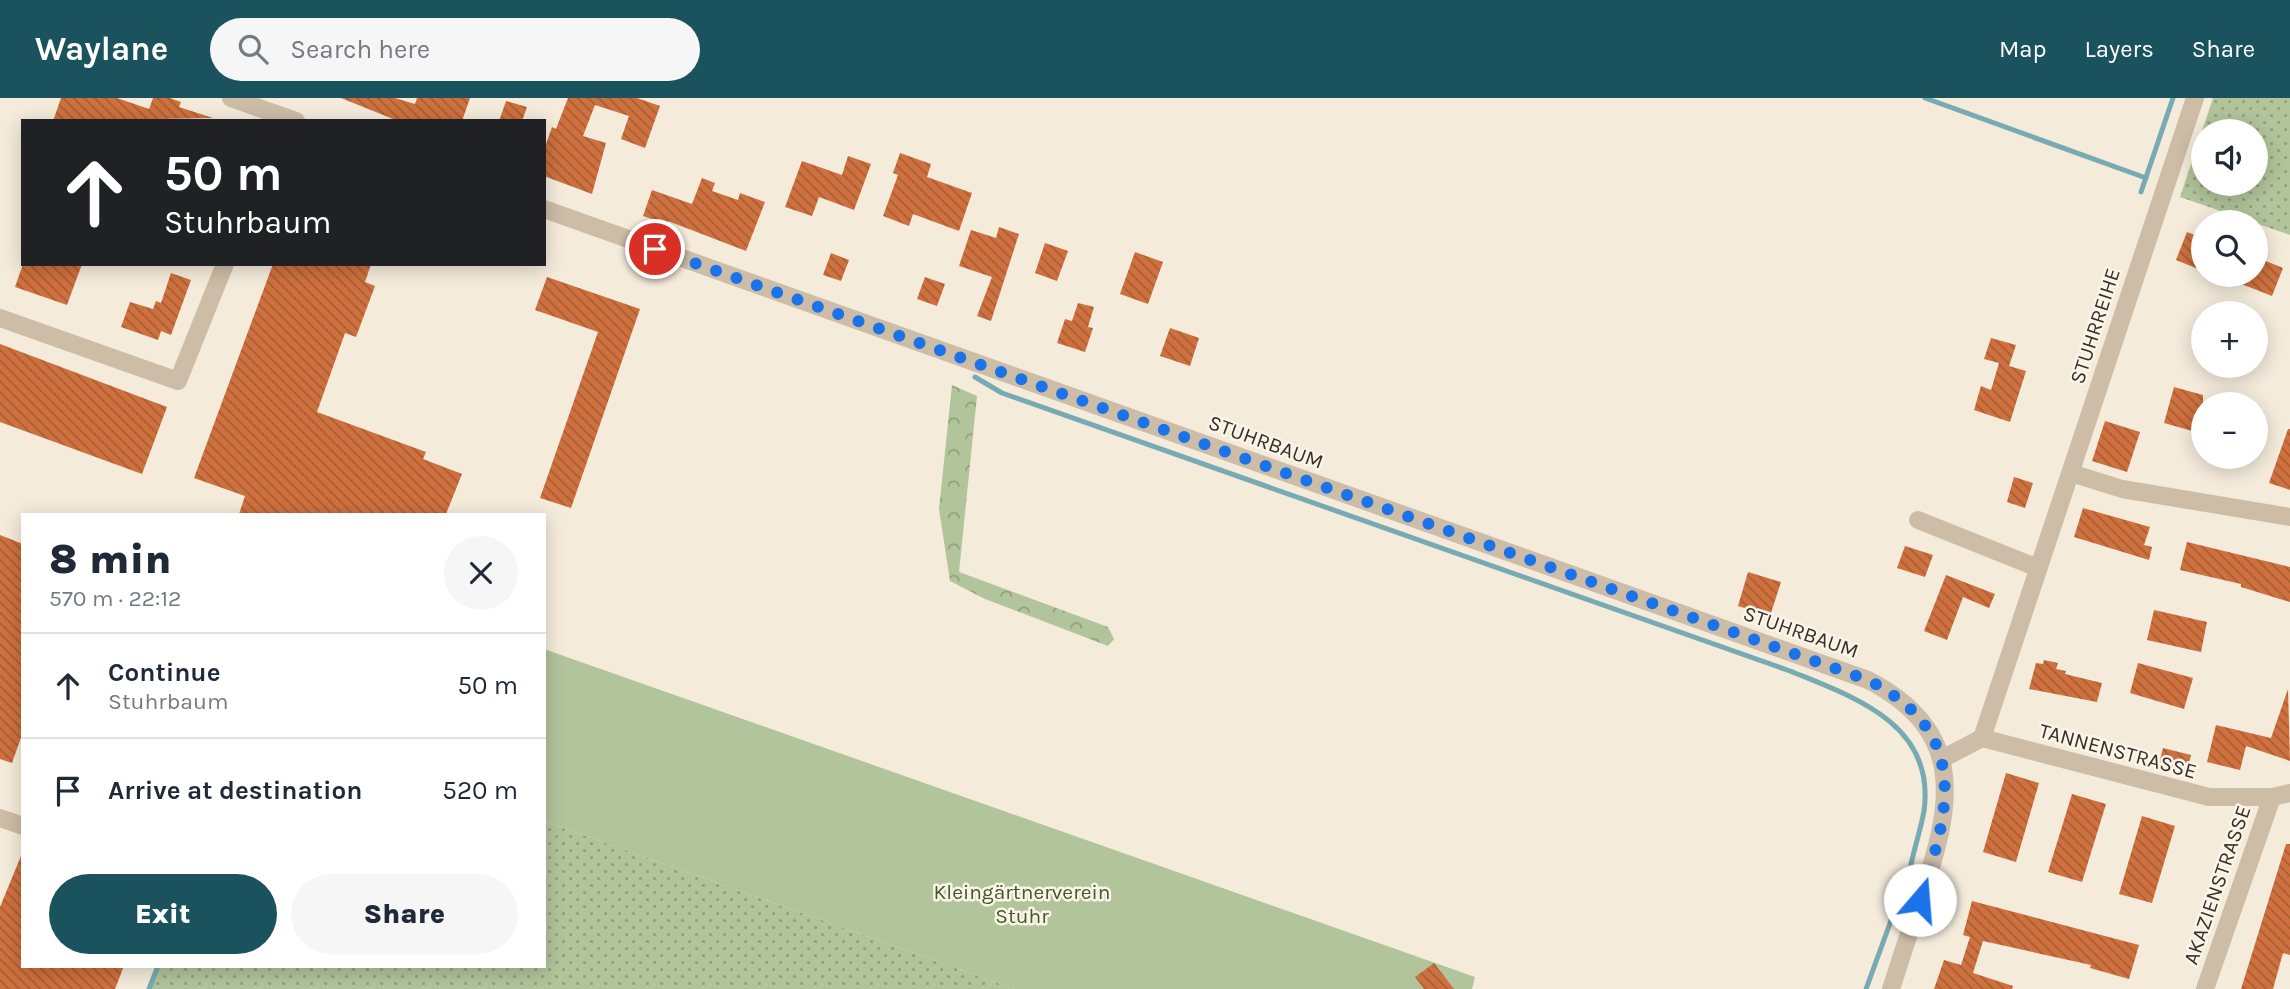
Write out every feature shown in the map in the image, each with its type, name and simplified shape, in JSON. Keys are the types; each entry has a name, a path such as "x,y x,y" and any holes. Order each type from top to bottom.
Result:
{"street":[{"path":"231,98 287,119"},
{"name":"STUHRREIHE","path":"1982,738 2195,98"},
{"name":"STUHRBAUM","path":"546,210 1868,680 1908,705 1929,728 1942,759 1946,802 1942,830 1891,989"},
{"path":"0,318 178,381 224,266"},
{"path":"2071,473 2122,489 2290,517"},
{"path":"1918,520 2038,568"},
{"path":"1942,759 1982,738"},
{"name":"TANNENSTRASSE","path":"1982,738 2209,797 2281,795"},
{"name":"AKAZIENSTRASSE","path":"2205,989 2281,795"},
{"path":"0,818 21,825"}],"green space":[{"path":"2213,98 2290,98 2290,235 2268,227 2268,210 2218,210 2180,197 2191,164 2191,196 2268,196 2268,119 2206,119"},
{"path":"952,385 977,396 959,572 1108,627 1114,639 1108,646 985,599 950,581 939,509"},
{"name":"Kleingärtnerverein Stuhr","path":"546,650 1475,977 1472,989 1015,989 546,822"},
{"path":"546,822 1015,989 148,989 155,968 546,968"}],"building":[{"path":"61,98 117,98 149,109 153,98 170,98 181,102 179,107 213,118 160,119 54,119"},
{"path":"341,98 395,98 415,104 417,98 470,98 463,119 393,119"},
{"path":"568,98 637,98 660,106 645,148 621,139 629,116 595,105 583,136 606,143 592,194 546,177 546,144 552,127 556,129"},
{"path":"506,101 527,107 523,119 500,119"},
{"path":"900,153 931,164 927,177 972,193 959,231 913,214 909,226 883,216 898,175 893,173"},
{"path":"848,156 871,164 854,210 819,197 812,216 785,207 802,161 842,175"},
{"path":"702,178 715,183 712,191 738,200 740,193 765,202 746,251 668,221 667,224 643,216 652,190 692,204"},
{"path":"999,227 1019,234 991,321 977,316 992,277 959,266 971,230 996,238"},
{"path":"2187,232 2191,234 2191,266 2176,260"},
{"path":"1045,243 1068,251 1057,281 1035,273"},
{"path":"1135,252 1163,262 1148,304 1120,294"},
{"path":"831,253 849,260 841,281 823,275"},
{"path":"2268,262 2283,268 2272,296 2249,287 2268,287"},
{"path":"22,266 81,266 67,305 15,287"},
{"path":"272,266 370,266 365,282 375,286 356,337 345,333 317,412 426,452 423,459 462,474 446,513 239,513 245,496 194,478"},
{"path":"171,273 191,280 171,335 161,331 158,340 121,327 130,302 153,309 156,301 161,303"},
{"path":"547,277 640,309 571,508 540,498 598,332 535,310"},
{"path":"925,277 945,284 937,306 917,299"},
{"path":"1078,303 1094,307 1088,327 1093,328 1085,352 1057,343 1065,319 1072,321"},
{"path":"1170,328 1199,338 1190,366 1160,356"},
{"path":"1991,338 2016,345 2009,366 2026,371 2010,422 1974,410 1981,386 1991,390 1999,363 1984,359"},
{"path":"0,344 167,407 142,474 0,422"},
{"path":"2174,387 2192,392 2191,431 2164,423"},
{"path":"2105,421 2140,432 2127,472 2092,461"},
{"path":"2290,429 2290,490 2269,483"},
{"path":"2014,477 2033,483 2025,508 2007,502"},
{"path":"2083,508 2150,527 2144,545 2152,547 2149,560 2074,537"},
{"path":"0,535 21,543 21,738 12,763 0,759"},
{"path":"2187,542 2290,567 2290,602 2241,587 2241,584 2180,570"},
{"path":"1905,546 1933,555 1925,577 1897,568"},
{"path":"1748,572 1781,582 1770,616 1738,606"},
{"path":"1946,575 1995,594 1989,608 1963,597 1947,640 1924,631"},
{"path":"2154,610 2207,622 2201,652 2147,640"},
{"path":"2044,660 2058,663 2056,669 2066,671 2065,674 2102,683 2097,702 2029,689 2036,663 2043,664"},
{"path":"2138,663 2193,678 2184,709 2130,693"},
{"path":"2288,689 2290,761 2246,746 2240,770 2207,762 2216,725 2271,738"},
{"path":"2163,748 2191,755 2186,776 2158,768"},
{"path":"2006,773 2039,783 2016,862 1983,852"},
{"path":"2072,794 2106,804 2082,882 2048,872"},
{"path":"2142,816 2175,826 2152,903 2119,894"},
{"path":"2286,844 2290,844 2290,955 2283,953 2273,989 2241,989"},
{"path":"21,856 21,968 123,968 115,989 0,989 0,907"},
{"path":"1972,901 2139,945 2129,979 2090,968 2091,965 1983,941 1973,973 2013,986 2012,989 1934,989 1944,960 1961,965 1970,937 1963,935"},
{"path":"1434,963 1454,989 1424,989 1415,977"}],"waterway":[{"path":"1925,98 2146,178"},
{"path":"2141,192 2173,98"},
{"path":"975,377 1002,393 1790,671 1864,704 1904,735 1917,756 1924,781 1924,811 1911,864"},
{"path":"1866,989 1904,885"},
{"path":"149,989 157,968"}],"route":[{"path":"655,249 1868,680 1908,705 1929,728 1942,759 1946,778 1946,802 1942,830 1920,900"}]}
